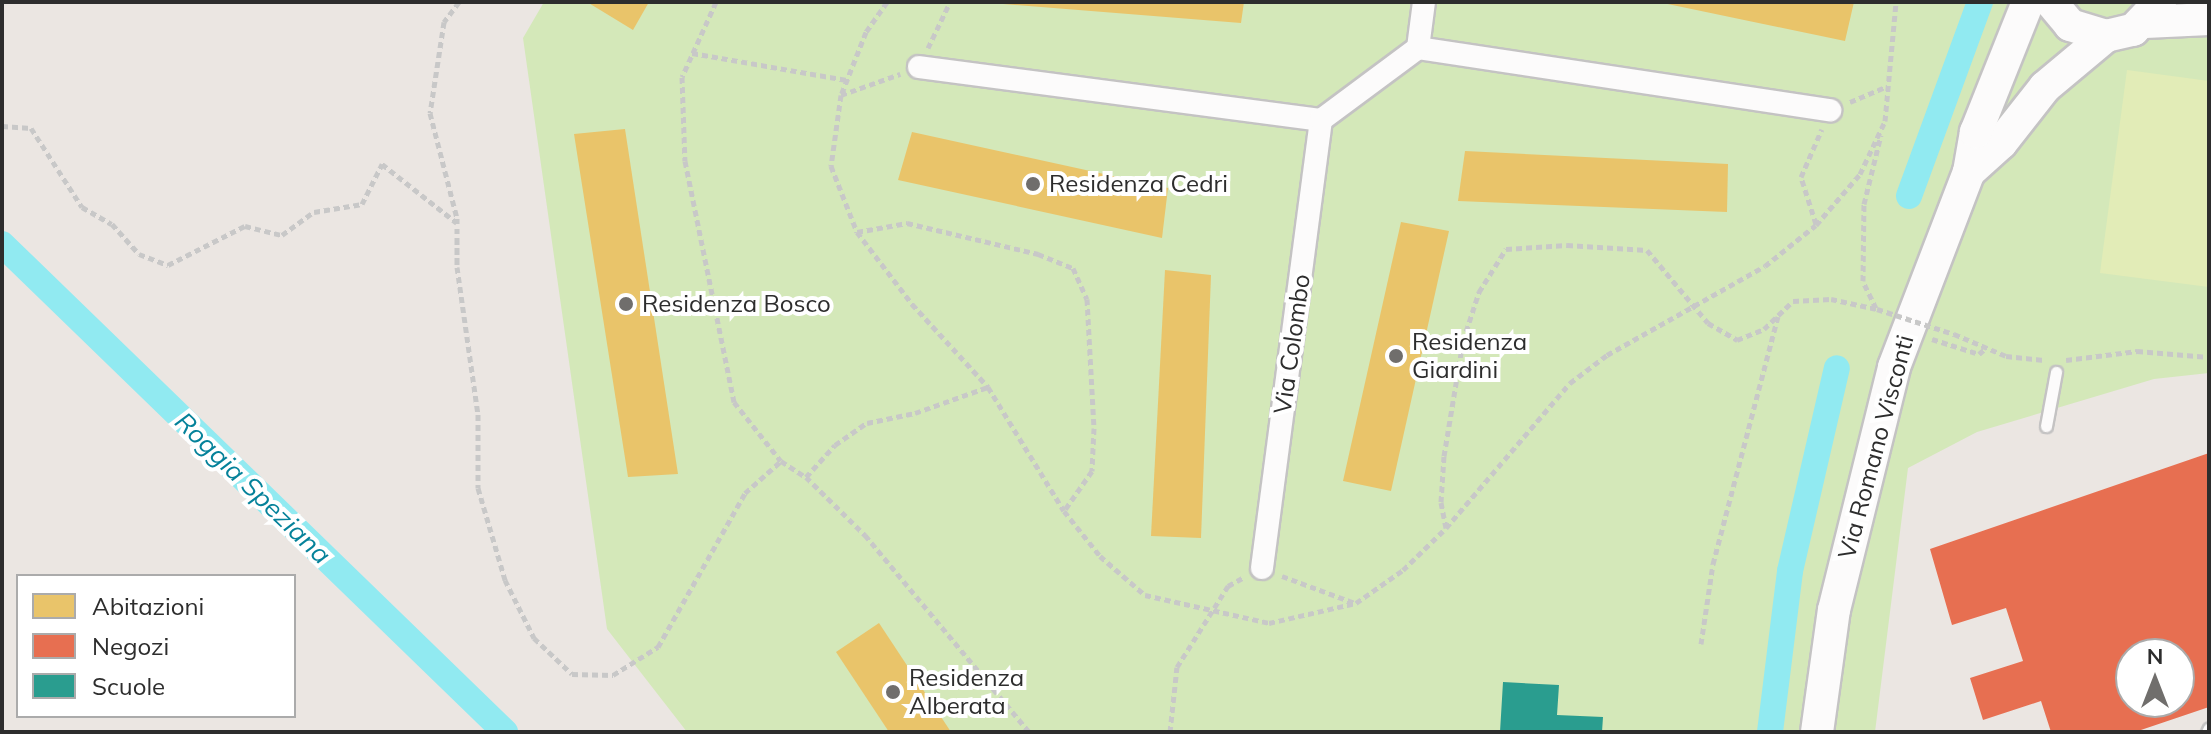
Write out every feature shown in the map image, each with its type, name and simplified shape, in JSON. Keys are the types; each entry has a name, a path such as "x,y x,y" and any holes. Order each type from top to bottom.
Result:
{"street":[{"path":"1418,48 1424,2"},
{"name":"Via Romano Visconti","path":"1817,732 1834,610 1871,448 1906,331 1969,172 1976,132 2028,2"},
{"path":"2051,2 2070,25 2106,36 2152,12 2209,19"},
{"name":"Via Romano Visconti","path":"1969,172 2001,143 2045,87 2106,36"},
{"path":"919,67 1321,120 1418,48 1830,110"},
{"name":"Via Colombo","path":"1262,568 1321,120"}],"lane":[{"path":"2046,426 2056,372"}],"path":[{"path":"2,126 31,128 82,207 112,224 139,254 168,265 245,226 282,235 314,212 362,204 382,164 457,224 430,113 444,22 459,2"},
{"path":"716,2 682,77 685,161 734,402 781,461 806,477 916,594 1029,732"},
{"path":"887,2 866,32 847,80 831,166 857,232 912,304 988,387 1064,511 1100,556 1145,595 1213,615 1269,623 1356,603 1403,570 1446,528 1570,383 1607,355 1765,266 1816,225 1860,174 1885,121"},
{"path":"1877,309 1863,281 1864,204 1885,121 1896,2"},
{"path":"692,53 847,80"},
{"path":"1816,225 1801,177 1830,110 1886,87"},
{"path":"457,218 457,267 478,414 478,488 505,580 528,626 572,674 613,675 658,647 745,493 781,461"},
{"path":"857,232 907,223 1038,254 1073,268 1087,299 1092,471 1064,511"},
{"path":"1446,528 1441,502 1444,456 1463,341 1479,292 1506,249 1567,245 1647,250 1708,323 1737,340 1764,329 1793,301 1831,299 1877,309 1954,334 2006,356 2059,361 2137,351 2209,357"},
{"path":"1701,644 1713,564 1778,315"},
{"path":"1906,331 1979,354 1986,348"},
{"path":"806,477 835,445 867,423 915,413 988,387"},
{"path":"1170,732 1177,667 1213,615"}],"green space":[{"path":"544,2 2209,2 2209,373 2154,379 1977,432 1908,468 1875,732 687,732 607,629 523,38"},
{"path":"2127,70 2209,81 2209,287 2100,273"}],"building: Abitazioni":[{"path":"587,2 649,2 633,30"},
{"path":"979,2 1244,2 1241,23"},
{"path":"1658,2 1854,2 1845,41"},
{"name":"Residenza Bosco","path":"625,129 678,474 628,477 574,134"},
{"name":"Residenza Cedri","path":"912,132 1168,188 1162,238 898,180"},
{"path":"1465,151 1728,164 1727,212 1458,201"},
{"name":"Residenza Giardini","path":"1401,222 1449,231 1391,491 1343,481"},
{"name":"Residenza Cedri","path":"1165,270 1211,275 1201,538 1151,536"},
{"name":"Residenza Alberata","path":"879,623 951,732 889,732 836,652"}],"building: Negozi":[{"path":"2209,453 2209,707 2195,712 2195,638 2115,638 2115,718 2176,718 2135,732 2051,732 2041,701 1983,720 1970,678 2023,661 2006,608 1952,625 1930,549"}],"building: Scuole":[{"path":"1503,682 1559,685 1557,715 1603,717 1602,732 1500,732"}],"waterway":[{"path":"1909,196 1980,2"},
{"name":"Roggia Speziana","path":"2,244 505,732"},
{"path":"1770,732 1790,571 1837,368"}],"place":[{"name":"Residenza Cedri","path":"1033,184"},
{"name":"Residenza Bosco","path":"626,304"},
{"name":"Residenza Giardini","path":"1396,356"},
{"name":"Residenza Alberata","path":"893,692"}]}
